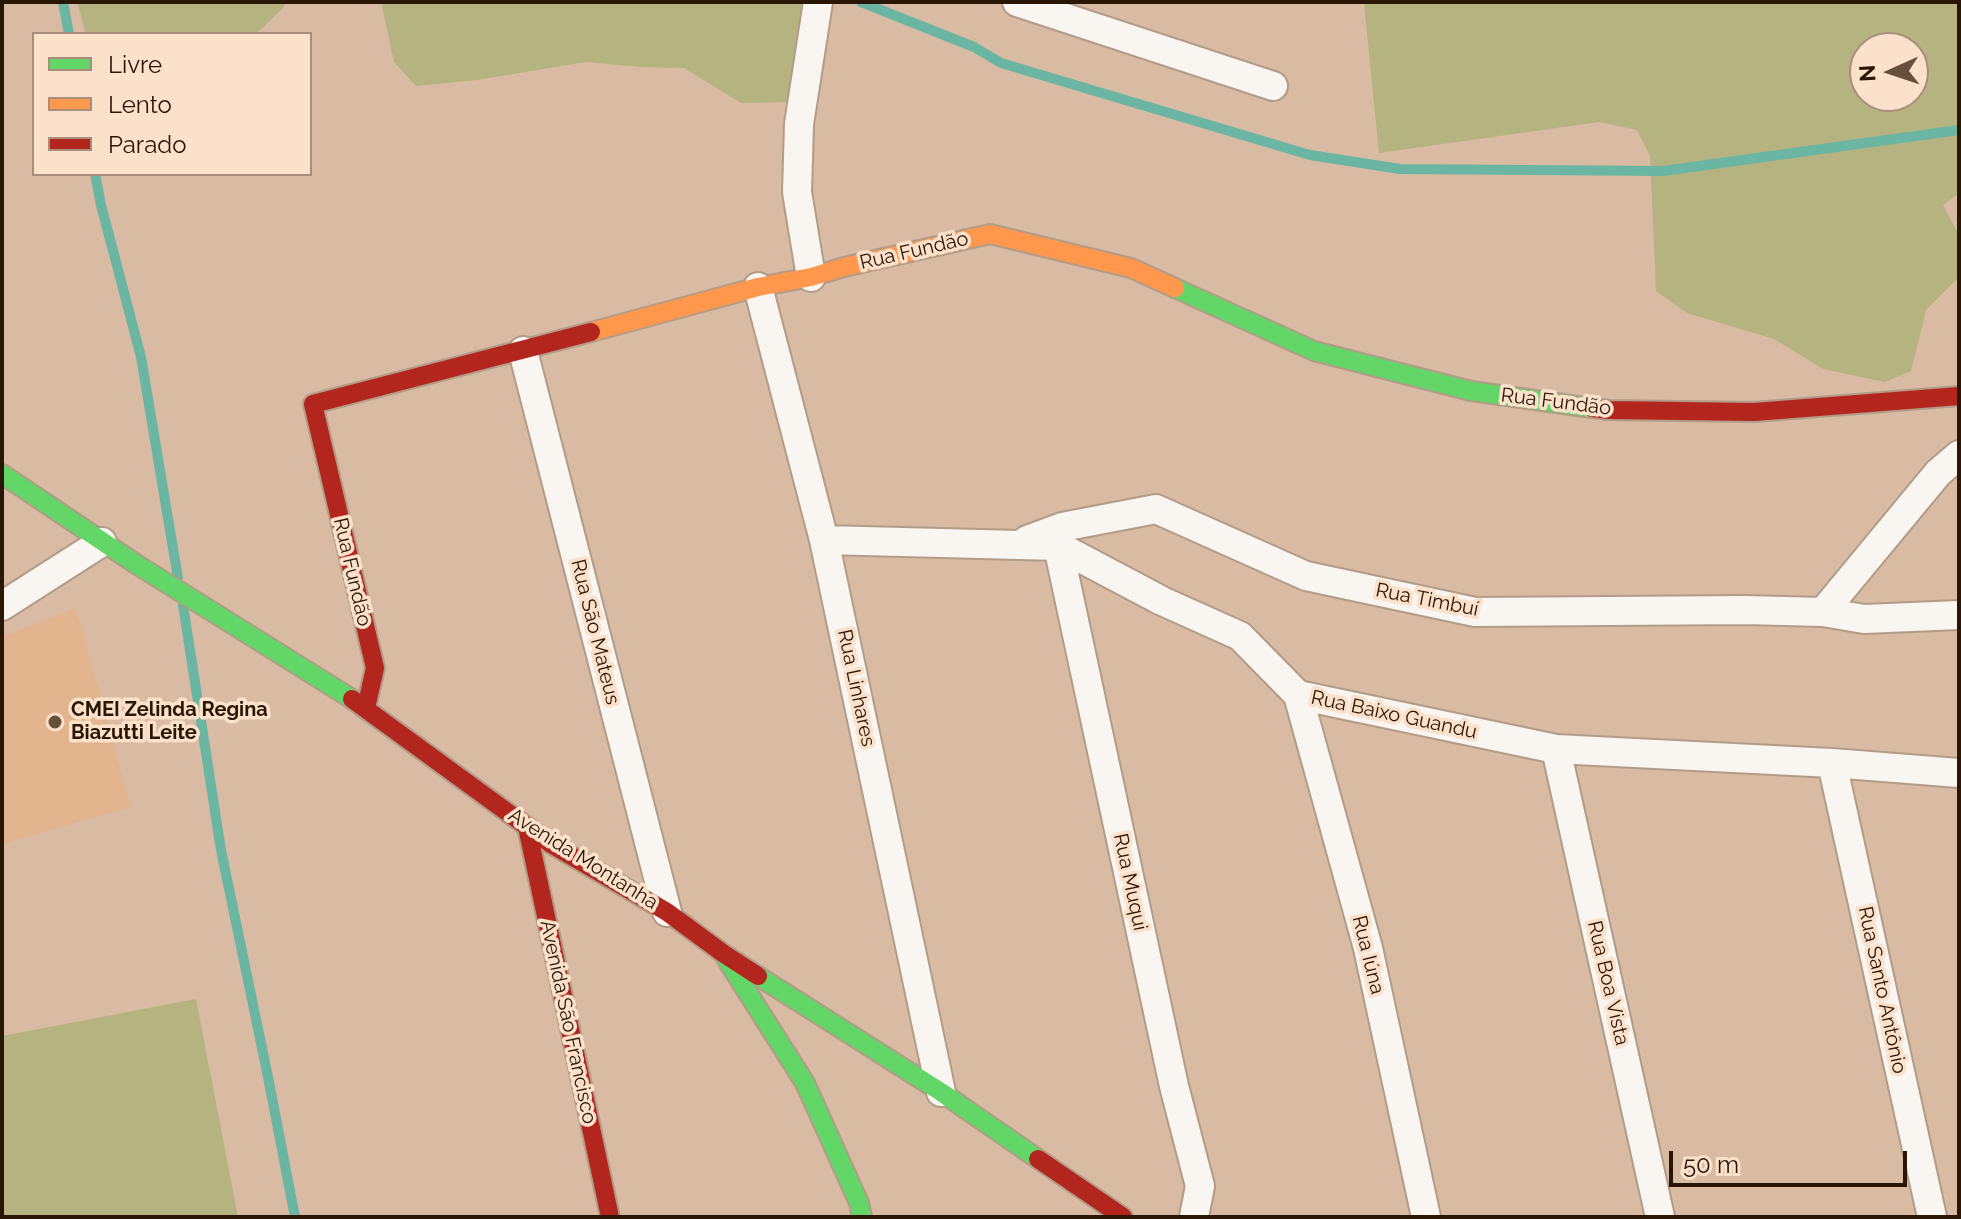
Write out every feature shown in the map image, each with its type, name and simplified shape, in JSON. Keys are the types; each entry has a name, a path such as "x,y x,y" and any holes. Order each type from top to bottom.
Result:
{"street":[{"path":"811,277 797,192 799,124 818,2"},
{"path":"1017,2 1273,86"},
{"name":"Rua Fundão","path":"366,708 375,668 313,404 758,287 990,234 1131,268 1314,351 1471,391 1609,410 1754,412 1959,396"},
{"name":"Rua Linhares","path":"758,287 824,540 941,1092"},
{"name":"Rua São Mateus","path":"523,351 667,912"},
{"path":"1823,612 1938,473 1959,455"},
{"name":"Avenida Montanha","path":"2,474 136,564 366,708 551,844 667,912 724,954 941,1092 1123,1217"},
{"name":"Rua Timbuí","path":"1011,545 1062,527 1156,509 1306,576 1475,612 1745,610 1823,612 1864,619 1959,615"},
{"name":"Rua Baixo Guandu","path":"824,540 1058,546 1162,601 1240,636 1298,695 1556,749 1832,763 1959,773"},
{"path":"2,606 102,542"},
{"name":"Rua Muqui","path":"1058,546 1174,1086 1200,1186 1194,1217"},
{"name":"Rua Iúna","path":"1298,695 1368,948 1426,1217"},
{"name":"Rua Boa Vista","path":"1556,749 1660,1217"},
{"name":"Rua Santo Antônio","path":"1832,763 1932,1217"},
{"name":"Avenida São Francisco","path":"527,827 610,1217"},
{"path":"724,954 805,1083 859,1203 862,1217"}],"shaded area":[{"path":"77,2 285,2 284,7 258,32 85,32"},
{"path":"381,2 808,2 790,102 741,103 684,68 586,62 477,80 416,86 394,62"},
{"path":"1959,2 1959,193 1943,205 1959,235 1959,277 1926,310 1911,371 1885,382 1823,369 1774,339 1687,313 1656,291 1650,156 1637,130 1599,122 1379,153 1364,3"},
{"name":"CMEI Zelinda Regina Biazutti Leite","path":"76,608 131,807 2,844 2,637"},
{"path":"196,999 238,1217 2,1217 2,1036"}],"waterway":[{"path":"63,2 69,32"},
{"path":"861,2 974,47 1001,63 1310,155 1400,169 1663,171 1959,130"},
{"path":"95,176 141,357 178,578"},
{"path":"183,605 221,850 295,1217"}],"traffic: fast":[{"path":"1175,288 1314,351 1471,391 1592,408"},
{"path":"2,474 136,564 352,699"},
{"path":"727,960 805,1083 859,1203 862,1217"},
{"path":"758,976 941,1092 1038,1159"}],"traffic: slow":[{"path":"591,332 758,287 990,234 1131,268 1175,288"}],"traffic: jam":[{"path":"366,708 375,668 313,404 591,332"},
{"path":"1592,408 1754,412 1959,396"},
{"path":"352,699 551,844 667,912 758,976"},
{"path":"527,827 610,1217"},
{"path":"1038,1159 1123,1217"}],"place":[{"name":"CMEI Zelinda Regina Biazutti Leite","path":"55,722"}]}
